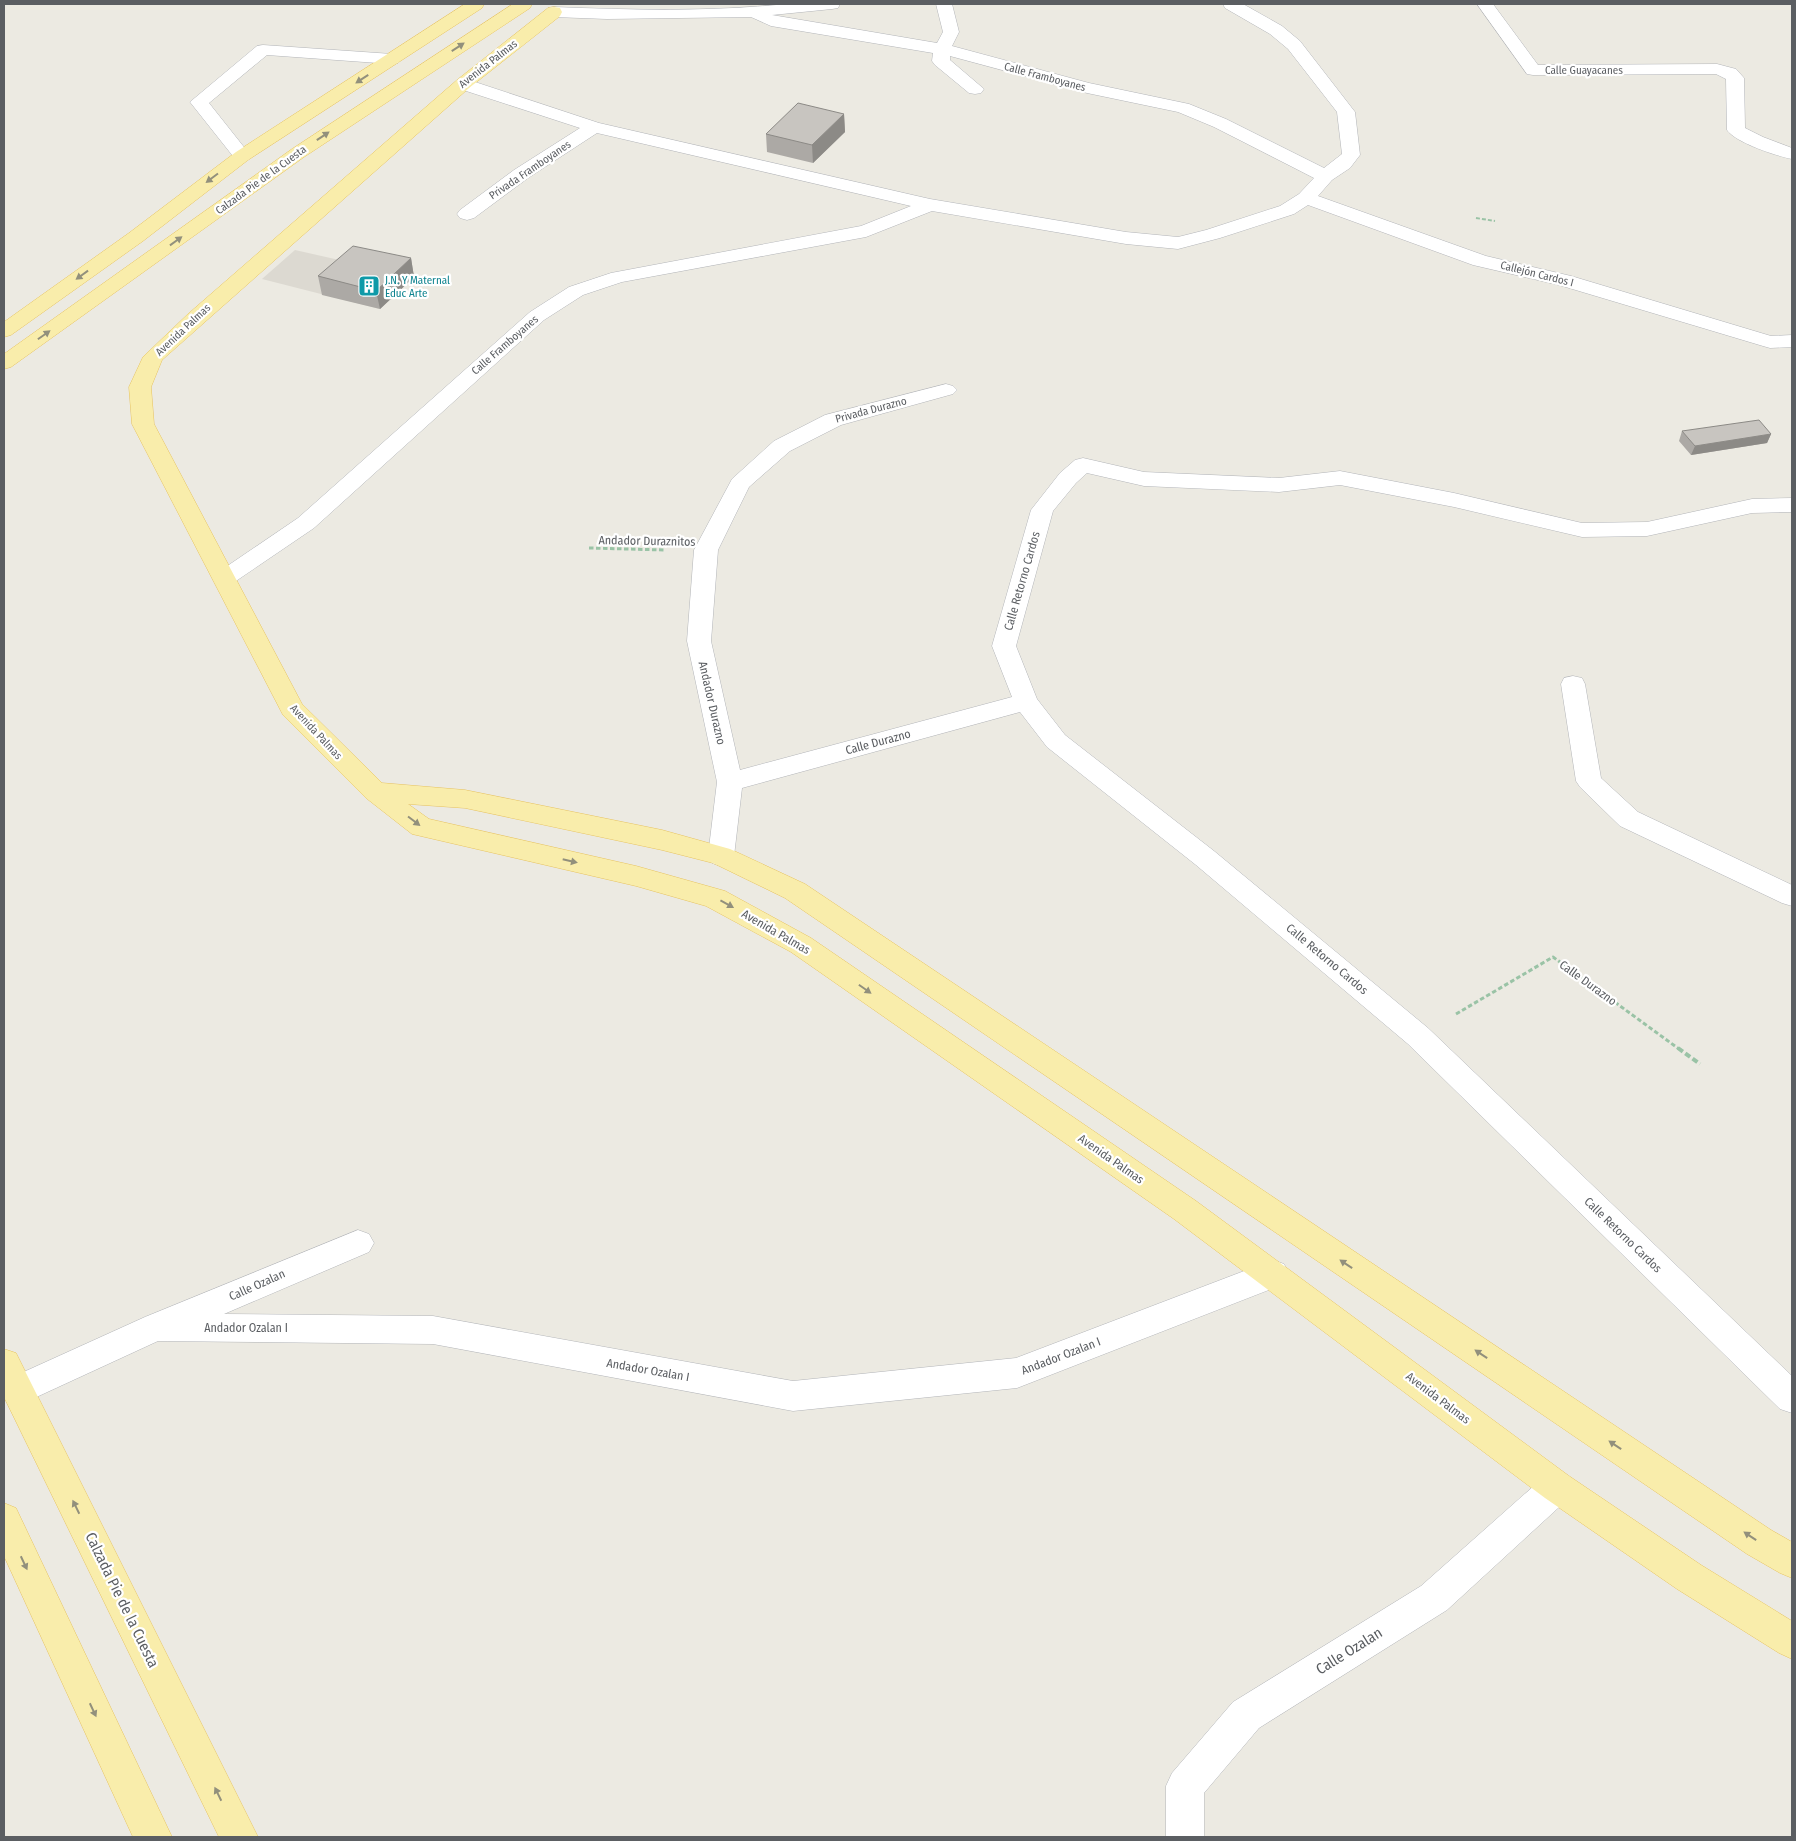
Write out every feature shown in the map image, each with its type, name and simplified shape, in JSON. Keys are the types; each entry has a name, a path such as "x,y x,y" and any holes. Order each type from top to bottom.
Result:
{"main road":[{"path":"4,331 136,237 242,156 476,4"},
{"path":"524,4 560,8"},
{"name":"Calzada Pie de la Cuesta","path":"4,363 298,153 524,4"},
{"name":"Avenida Palmas","path":"560,8 463,84 194,318 153,357 140,387 143,424 292,709 374,792 421,826 636,876 716,898 801,945 1185,1210 1557,1487 1690,1577 1792,1641"},
{"path":"374,792 466,799 662,840 721,856 795,891 1759,1542 1792,1561"},
{"name":"Calzada Pie de la Cuesta","path":"11,1376 239,1837"},
{"path":"4,1519 153,1837"}],"street":[{"path":"560,8 607,14 754,12 832,4"},
{"path":"944,4 951,32 942,49 941,61 975,89"},
{"path":"463,84 594,127 930,205 1126,238 1178,243 1213,234 1287,210 1306,198 1325,176 1343,164 1351,155 1346,112 1294,45 1276,30 1232,4"},
{"name":"Calle Guayacanes","path":"1485,4 1533,70 1717,69 1730,73 1735,78 1736,130 1757,141 1792,154"},
{"name":"Calle Framboyanes","path":"754,12 772,22 942,49 1087,88 1184,108 1220,123 1325,176"},
{"path":"242,156 199,102 264,50 392,59"},
{"name":"Privada Framboyanes","path":"468,214 521,174 594,127"},
{"name":"Callejón Cardos I","path":"1306,198 1480,261 1564,280 1770,342 1792,341"},
{"name":"Calle Framboyanes","path":"225,578 306,523 536,316 576,291 618,277 866,231 930,205"},
{"name":"Privada Durazno","path":"706,550 740,484 782,446 833,420 946,390"},
{"name":"Calle Retorno Cardos","path":"1792,504 1752,506 1647,529 1582,530 1454,500 1340,478 1279,485 1163,480 1144,478 1083,465 1068,478 1042,510 1004,646 1026,702 1056,741 1205,858 1418,1036 1792,1398"},
{"name":"Andador Durazno","path":"706,550 699,641 730,782 721,856"},
{"path":"1573,684 1589,781 1629,819 1792,896"},
{"name":"Calle Durazno","path":"730,782 1026,702"},
{"name":"Calle Ozalan","path":"156,1327 358,1243"},
{"name":"Andador Ozalan I","path":"11,1376 156,1327 433,1330 793,1396 1017,1373 1273,1274"},
{"name":"Calle Ozalan","path":"1185,1837 1185,1786 1246,1714 1434,1598 1557,1487"}],"path":[{"name":"Andador Duraznitos","path":"589,548 706,550"},
{"name":"Calle Durazno","path":"1418,1036 1553,957 1700,1064"}],"shaded area":[{"path":"295,250 414,277 380,309 262,279"}],"building":[{"path":"798,103 844,114 812,145 766,134"},
{"path":"353,246 411,258 376,291 318,276"},
{"path":"1759,420 1771,434 1695,446 1682,431"}],"place":[{"name":"J.N. Y Maternal Educ Arte","path":"369,286"}]}
